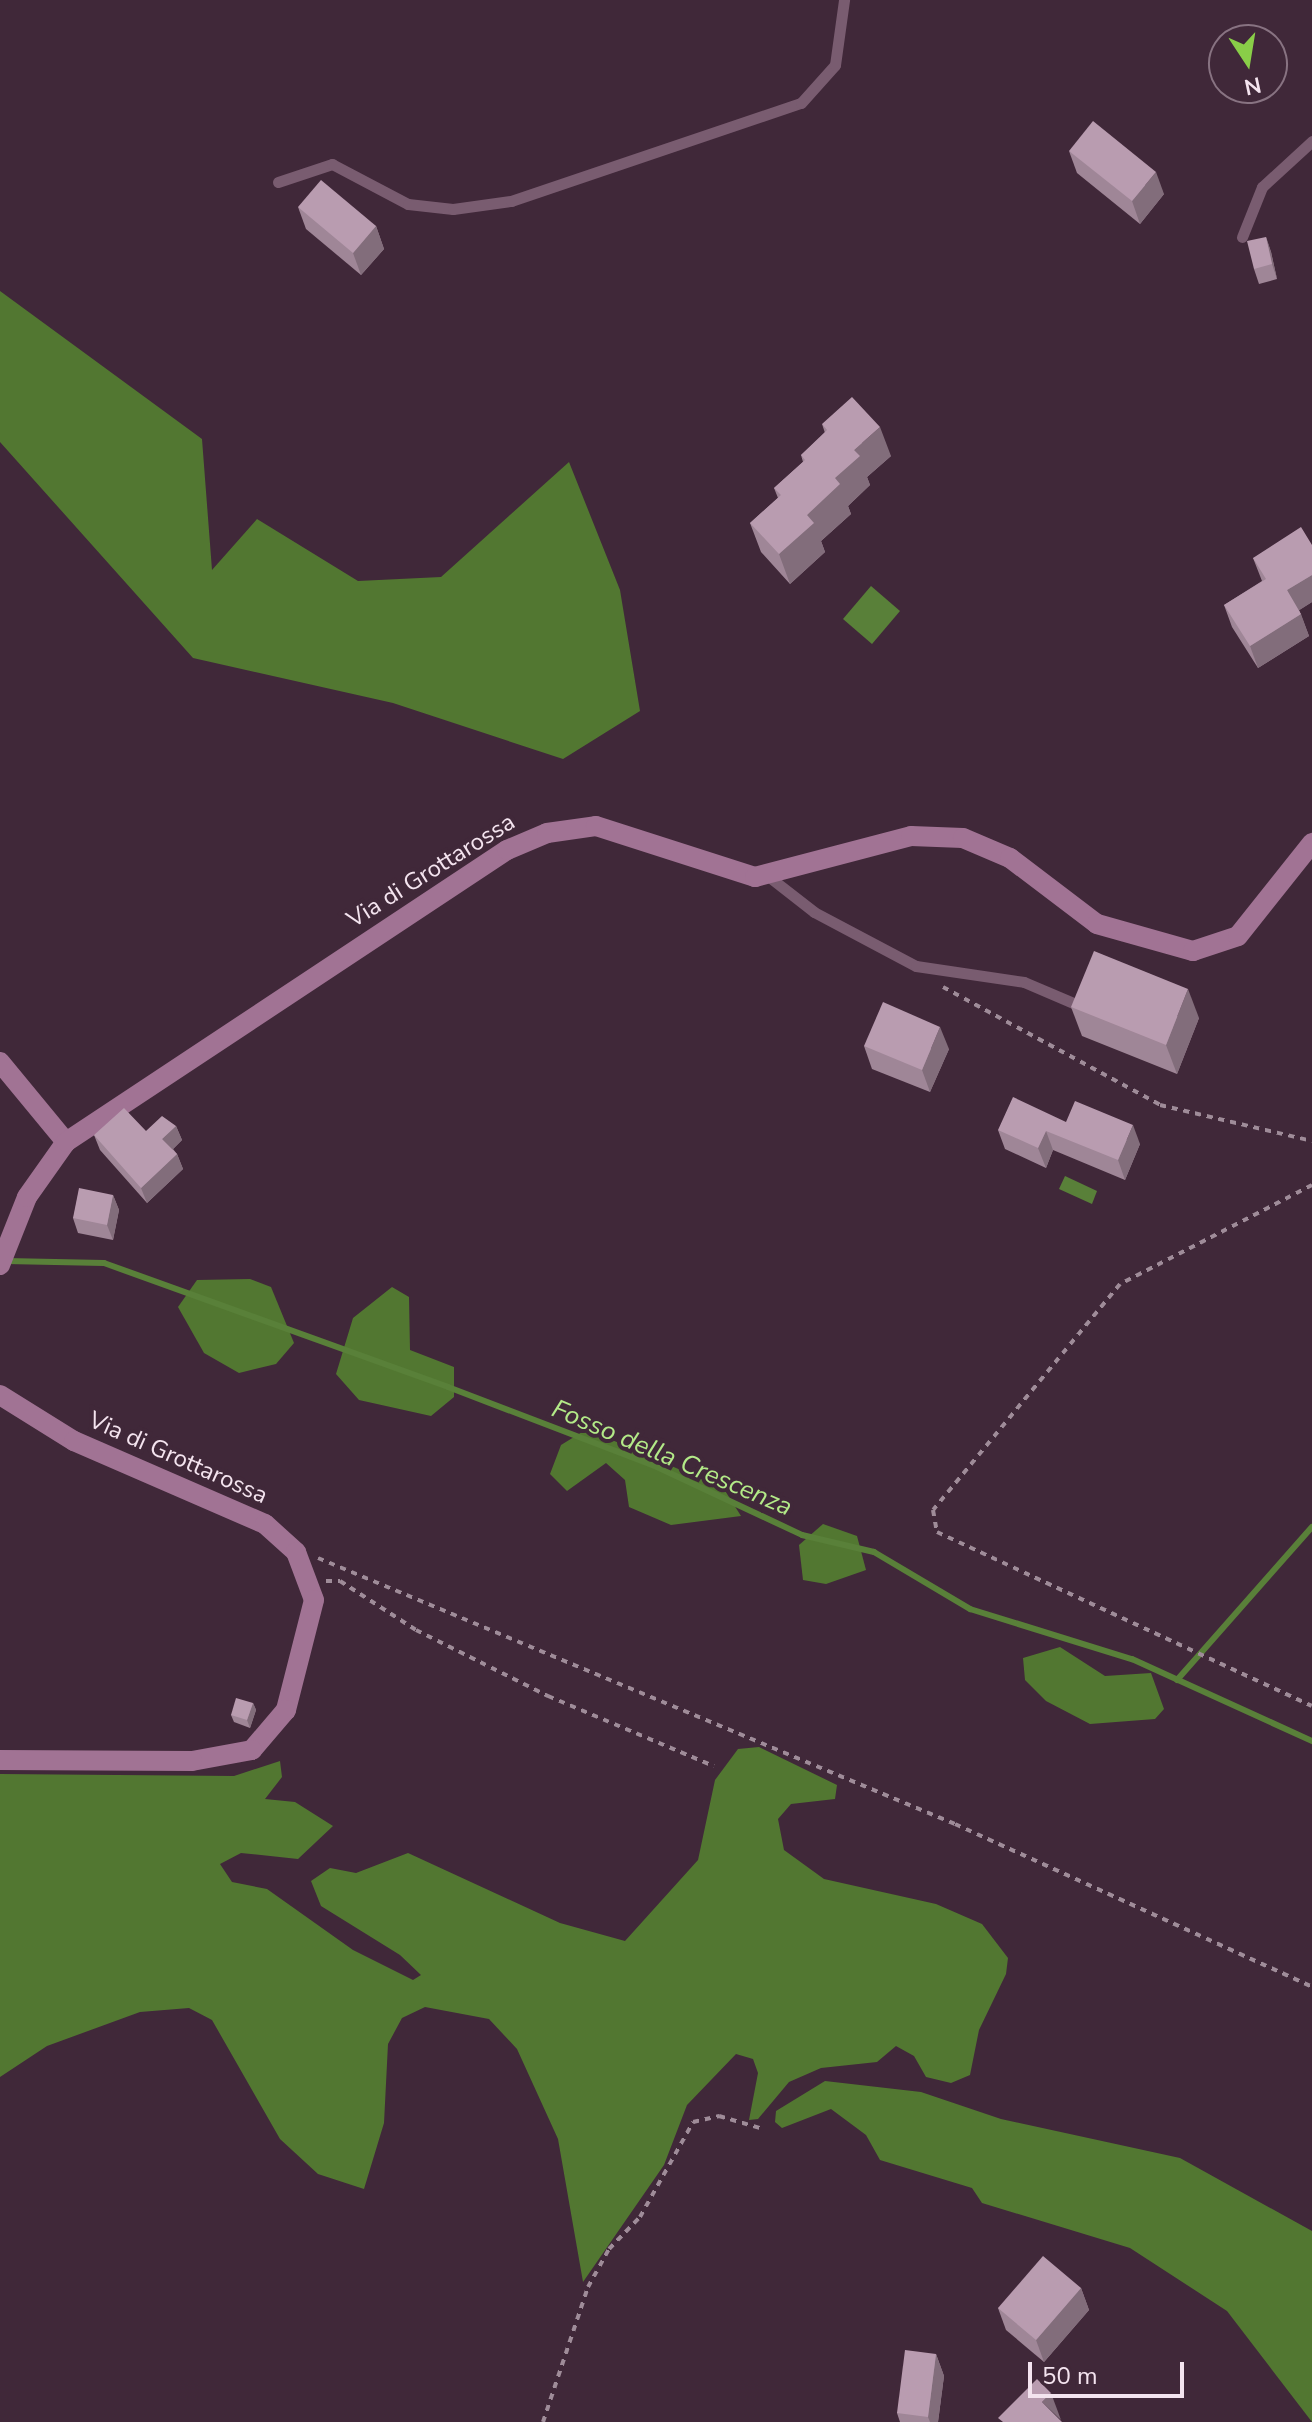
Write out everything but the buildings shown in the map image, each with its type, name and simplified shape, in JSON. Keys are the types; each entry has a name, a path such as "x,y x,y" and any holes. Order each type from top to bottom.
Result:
{"street":[{"name":"Via di Grottarossa","path":"0,1265 45,1164 66,1142 537,836 596,826 768,876"},
{"path":"768,876 903,837 963,838 1010,858 1097,924 1200,951 1238,936 1312,843"},
{"path":"0,1062 66,1142"},
{"name":"Via di Grottarossa","path":"0,1395 74,1441 256,1519 296,1552 311,1581 311,1626 286,1710 252,1750 192,1761 0,1760"}],"lane":[{"path":"278,182 332,164 408,204 453,209 511,201 801,103 835,65 844,0"},
{"path":"1242,237 1262,187 1312,141"},
{"path":"768,876 814,912 916,966 1024,982 1085,1008"}],"path":[{"path":"916,966 1117,1086 1160,1105 1312,1141"},
{"path":"1312,1185 1120,1284 933,1510 937,1532 1312,1706"},
{"path":"296,1552 346,1566 955,1824 1312,1987"},
{"path":"311,1581 340,1581 416,1630 522,1683 714,1766"},
{"path":"543,2422 588,2287 609,2249 640,2217 693,2122 719,2116 760,2128"}],"shaded area":[{"path":"0,291 202,439 212,570 257,519 358,581 441,577 569,462 620,590 640,711 563,759 393,703 193,658 0,442"},
{"path":"871,586 900,611 872,644 843,619"},
{"path":"1065,1176 1097,1191 1092,1204 1059,1189"},
{"path":"250,1279 271,1287 294,1343 276,1364 239,1373 204,1353 178,1307 197,1280"},
{"path":"392,1287 409,1297 410,1350 454,1367 454,1397 431,1416 359,1400 336,1374 353,1318"},
{"path":"587,1429 724,1489 741,1516 671,1525 629,1507 625,1480 606,1463 567,1491 550,1474 561,1445"},
{"path":"823,1524 857,1536 866,1570 826,1584 803,1580 799,1545"},
{"path":"1060,1647 1105,1676 1151,1673 1164,1709 1155,1719 1090,1724 1046,1701 1025,1680 1023,1658"},
{"path":"759,1747 837,1785 835,1799 791,1804 778,1819 784,1850 824,1879 936,1904 982,1924 1008,1958 1006,1974 979,2030 970,2075 951,2083 926,2077 914,2056 896,2046 877,2062 821,2068 789,2082 758,2119 749,2120 758,2073 753,2059 736,2054 687,2105 664,2165 583,2282 558,2139 517,2049 489,2019 425,2007 402,2018 388,2044 384,2123 364,2189 318,2174 280,2139 212,2020 189,2008 140,2012 47,2046 0,2077 0,1774 234,1776 280,1761 282,1777 265,1799 295,1802 333,1826 298,1859 241,1853 220,1864 232,1882 267,1889 353,1950 413,1980 421,1975 400,1955 321,1906 311,1881 330,1868 356,1873 408,1853 560,1923 625,1941 698,1860 715,1780 738,1749"},
{"path":"825,2081 921,2092 1001,2119 1180,2158 1312,2231 1312,2422 1227,2311 1130,2248 982,2203 972,2188 880,2160 866,2135 831,2109 782,2128 775,2122 776,2111"}],"waterway":[{"name":"Fosso della Crescenza","path":"6,1261 104,1263 448,1387 657,1467 802,1535 874,1552 970,1609 1132,1659 1312,1741"},
{"path":"1177,1680 1312,1527"}]}
